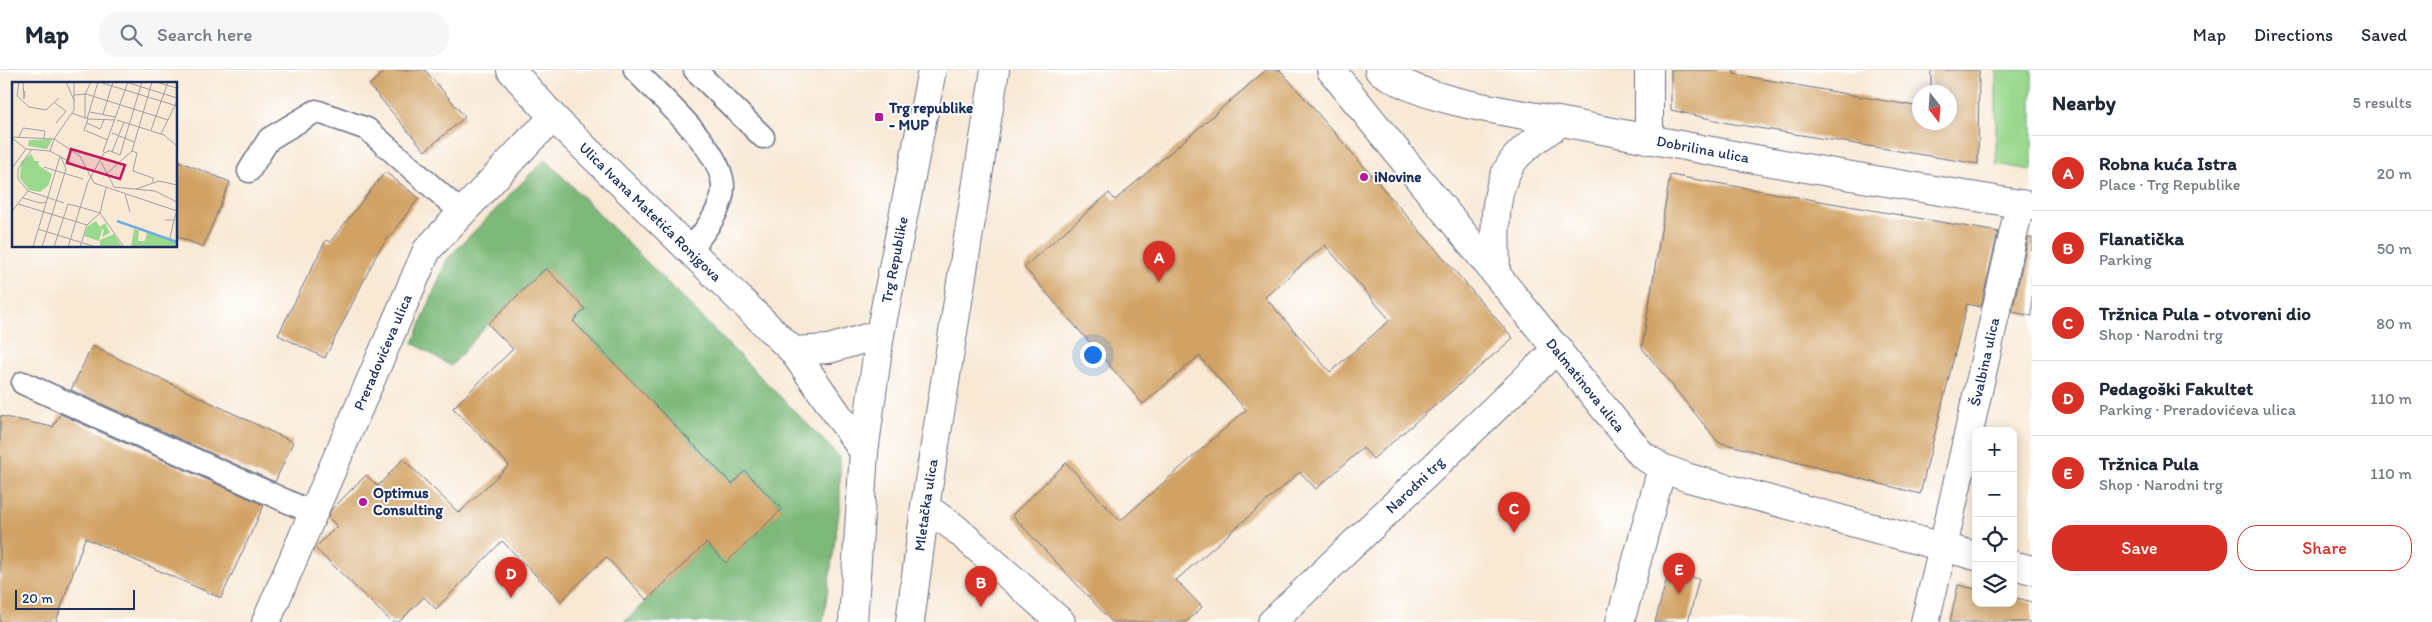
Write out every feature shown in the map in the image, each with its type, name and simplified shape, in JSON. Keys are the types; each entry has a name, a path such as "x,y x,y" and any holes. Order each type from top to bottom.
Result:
{"main road":[{"name":"Ulica Ivana Matetića Ronjgova","path":"511,70 554,118 793,350 864,452"},
{"name":"Trg Republike","path":"864,452 880,334 932,70"},
{"name":"Mletačka ulica","path":"910,622 925,507 995,70"},
{"name":"Dalmatinova ulica","path":"1330,70 1558,348 1642,455 1662,468 1689,478 1972,555"},
{"name":"Dobrilina ulica","path":"1379,70 1396,82 1462,103 1650,140 2026,205"},
{"path":"1649,70 1650,140"},
{"name":"Preradovićeva ulica","path":"266,622 427,250 532,138 554,118"},
{"path":"1496,274 1495,217 1503,180 1514,160 1562,122"},
{"name":"Švalbina ulica","path":"1925,622 2026,205"},
{"path":"793,350 829,348 880,334"},
{"name":"Narodni trg","path":"1272,622 1558,348"},
{"path":"853,622 864,452"},
{"path":"1620,622 1662,468"},
{"path":"925,507 954,528 1061,622"},
{"path":"2017,566 2032,570"}],"lane":[{"path":"635,70 708,148 719,166 723,187 720,201 711,222 690,250"},
{"path":"695,70 763,137"},
{"path":"249,171 269,139 316,111 368,129 462,213"},
{"path":"23,383 313,513"}],"green space":[{"path":"1996,70 2032,70 2032,170 1996,164"},
{"path":"545,159 840,457 840,506 823,622 624,622 706,543 782,509 745,471 732,484 573,321 545,269 488,324 451,366 413,343 447,259"}],"building":[{"path":"387,70 425,70 465,117 425,151 369,85"},
{"path":"1266,70 1280,70 1513,338 1373,459 1363,448 1316,489 1300,472 1176,580 1202,607 1186,622 1112,622 1012,515 1066,463 1120,521 1246,410 1199,356 1143,404 1024,267 1109,193 1115,200","holes":["1325,245 1390,320 1330,372 1265,297"]},
{"path":"1671,70 1734,70 1734,74 1912,106 1912,130 1957,130 1957,85 1931,85 1931,70 1979,70 1978,164 1728,123 1671,110"},
{"path":"178,161 230,182 203,247 178,237"},
{"path":"385,172 419,198 379,250 325,358 278,335 326,240 330,242"},
{"path":"1670,175 1998,232 1981,307 1967,304 1920,494 1718,442 1642,348"},
{"path":"2028,238 2032,238 2032,316 2012,312"},
{"path":"546,268 585,309 573,321 732,484 745,471 782,509 726,563 706,543 647,600 606,557 561,601 502,541 436,609 424,597 399,622 392,622 315,548 337,526 328,517 331,510 366,475 378,486 403,459 459,513 509,465 453,408 513,349 488,324"},
{"path":"92,346 293,442 275,482 71,390"},
{"path":"60,414 264,505 221,598 85,538 56,622 0,622 0,416 53,427"},
{"path":"1669,571 1699,579 1688,622 1655,622"},
{"path":"1958,585 1972,588 1972,607 2017,607 2017,598 2032,602 2032,622 1950,622"}],"place":[{"name":"Trg republike - MUP","path":"879,117"},
{"name":"iNovine","path":"1364,177"},
{"name":"Robna kuća Istra","path":"1159,282"},
{"name":"Optimus Consulting","path":"363,502"},
{"name":"Tržnica Pula - otvoreni dio","path":"1514,533"},
{"name":"Tržnica Pula","path":"1679,594"},
{"name":"Pedagoški Fakultet","path":"511,598"},
{"name":"Flanatička","path":"981,607"}]}
